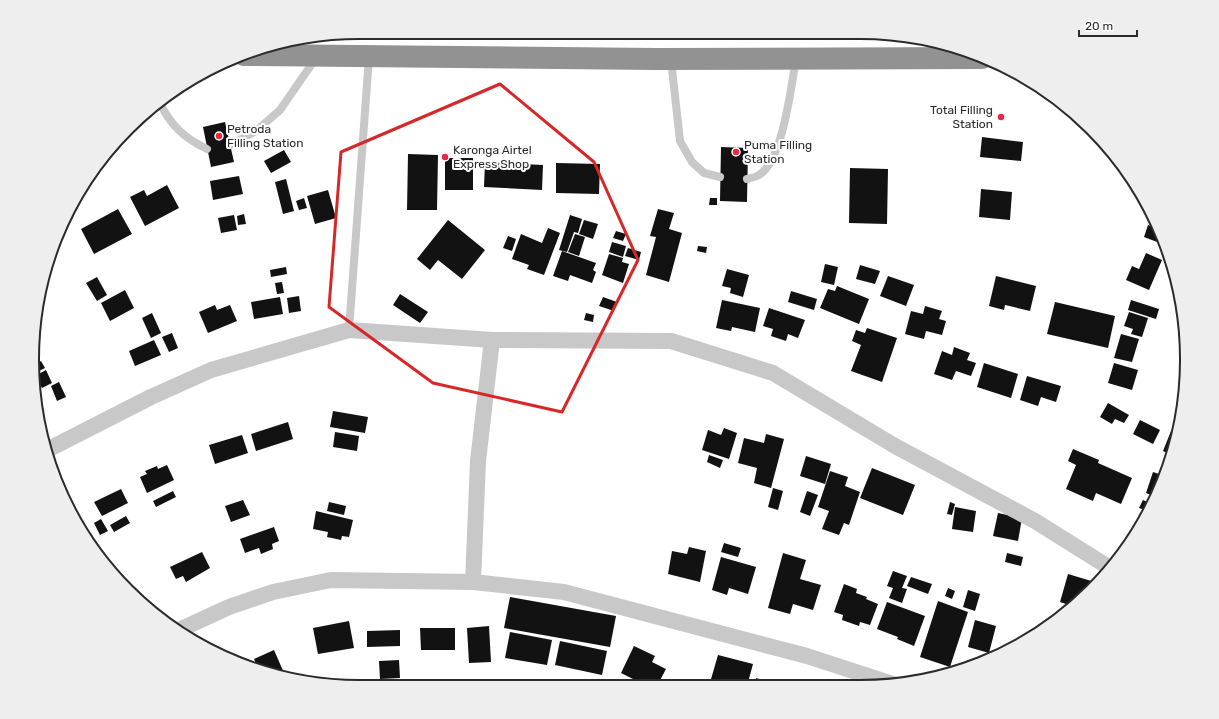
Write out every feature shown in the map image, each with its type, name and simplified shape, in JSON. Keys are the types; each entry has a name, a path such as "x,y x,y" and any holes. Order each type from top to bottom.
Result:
{"highway":[{"path":"259,55 671,59 968,58"}],"street":[{"path":"51,447 144,400 211,370 350,330 492,340 671,341 773,373 895,446 1035,521 1105,565"},
{"path":"473,582 478,461 492,340"},
{"path":"184,628 229,607 273,592 331,580 473,582 564,592 807,656 878,679"}],"lane":[{"path":"230,146 256,130 280,110 318,56"},
{"path":"350,330 369,56"},
{"path":"748,180 760,175 771,162 781,137 796,58"},
{"path":"671,59 680,141 692,162 704,173 720,177"},
{"path":"162,107 165,115 189,140 207,149"}],"highlighted area":[{"path":"500,84 594,162 638,260 562,412 433,383 329,307 341,152"}],"building":[{"path":"225,122 234,162 211,167 203,127"},
{"path":"982,137 1023,142 1021,161 980,157"},
{"path":"721,147 748,148 747,202 720,201"},
{"path":"284,150 291,162 271,173 264,161"},
{"path":"408,154 438,155 437,210 407,210"},
{"path":"445,158 473,158 473,190 445,190"},
{"path":"485,162 543,165 542,190 484,187"},
{"path":"556,163 600,164 599,194 556,193"},
{"path":"850,168 888,169 887,224 849,223"},
{"path":"239,176 243,194 213,200 210,181"},
{"path":"286,179 294,211 283,214 275,182"},
{"path":"167,185 179,208 145,226 130,197 144,190 147,196"},
{"path":"981,189 1012,192 1010,220 979,217"},
{"path":"328,190 336,218 315,224 307,196"},
{"path":"304,198 307,208 299,210 296,201"},
{"path":"710,198 717,198 717,205 709,205"},
{"path":"118,209 132,234 94,254 81,229"},
{"path":"658,209 674,213 669,229 682,233 669,282 646,275 656,237 650,236"},
{"path":"244,214 246,224 238,225 237,216"},
{"path":"234,215 237,230 221,233 218,218"},
{"path":"570,215 582,219 578,233 574,232 567,252 559,250"},
{"path":"448,220 485,250 462,279 438,260 430,270 417,259"},
{"path":"584,220 598,224 593,239 579,234"},
{"path":"1148,225 1151,226 1158,242 1144,237"},
{"path":"548,228 560,233 544,275 527,269 529,265 512,259 521,234 542,243"},
{"path":"616,231 626,234 623,241 613,238"},
{"path":"575,234 585,237 579,256 568,252"},
{"path":"508,236 516,239 512,251 503,248"},
{"path":"612,242 626,246 623,257 609,252"},
{"path":"698,246 707,247 706,253 697,251"},
{"path":"628,248 641,252 639,260 625,256"},
{"path":"562,251 596,263 593,270 596,272 592,283 570,275 568,281 553,276"},
{"path":"1146,253 1162,260 1149,290 1126,280 1132,266 1139,269"},
{"path":"609,254 623,258 622,262 629,264 623,283 602,275"},
{"path":"825,264 838,267 834,285 821,282"},
{"path":"860,265 880,271 875,284 856,279"},
{"path":"286,267 287,274 271,277 270,270"},
{"path":"727,269 749,275 743,297 730,293 731,288 722,286"},
{"path":"888,276 914,285 906,306 880,296"},
{"path":"996,276 1036,286 1030,311 1005,305 1004,310 989,306"},
{"path":"97,277 107,295 97,301 86,283"},
{"path":"282,282 284,293 277,294 275,283"},
{"path":"837,286 869,299 859,324 820,308 828,289 835,291"},
{"path":"125,290 134,308 110,321 101,303"},
{"path":"791,291 817,299 814,310 788,302"},
{"path":"400,294 428,312 420,323 393,305"},
{"path":"299,296 301,311 289,313 287,298"},
{"path":"280,297 283,314 254,319 251,302"},
{"path":"603,297 617,302 614,311 599,306"},
{"path":"722,300 760,308 755,332 732,327 731,331 716,328"},
{"path":"1131,300 1159,309 1156,319 1128,310"},
{"path":"1055,302 1115,316 1108,348 1047,334"},
{"path":"215,305 217,310 230,305 237,321 208,333 199,312"},
{"path":"925,306 942,311 939,319 946,321 942,335 926,331 924,339 905,334 911,311 923,314"},
{"path":"769,308 805,320 798,338 788,334 786,341 771,336 773,329 763,326"},
{"path":"1129,312 1148,318 1142,337 1131,334 1133,329 1124,326"},
{"path":"152,313 161,333 151,338 142,318"},
{"path":"586,313 594,315 593,322 584,320"},
{"path":"867,328 897,338 882,382 851,371 861,345 852,341 856,330 865,333"},
{"path":"172,333 178,348 169,352 162,337"},
{"path":"1121,334 1139,339 1132,362 1114,358"},
{"path":"154,340 161,355 135,366 129,351"},
{"path":"954,347 970,353 967,360 976,363 971,376 956,371 952,380 934,374 942,351 952,355"},
{"path":"41,361 45,368 40,371 39,362"},
{"path":"984,363 1018,374 1011,398 977,387"},
{"path":"1114,363 1138,370 1132,390 1108,383"},
{"path":"46,370 52,383 42,388 40,373"},
{"path":"1027,376 1061,386 1056,402 1041,397 1038,406 1020,400"},
{"path":"59,382 66,397 57,401 51,386"},
{"path":"1108,403 1129,415 1124,423 1115,419 1112,424 1100,417"},
{"path":"333,411 368,417 365,433 330,427"},
{"path":"1140,420 1160,430 1153,444 1133,434"},
{"path":"288,422 293,439 256,451 251,434"},
{"path":"724,428 737,433 729,459 702,450 708,430 721,435"},
{"path":"1171,431 1166,452 1163,451"},
{"path":"335,432 359,436 357,451 333,447"},
{"path":"766,434 784,439 771,488 754,483 757,468 738,463 744,438 764,443"},
{"path":"242,435 248,453 215,464 209,445"},
{"path":"1073,449 1099,460 1098,463 1132,478 1121,504 1096,493 1093,501 1066,489 1076,465 1068,461"},
{"path":"709,455 723,460 720,468 707,462"},
{"path":"806,456 831,464 825,484 800,476"},
{"path":"167,465 174,480 147,493 140,477 147,474 145,471 157,466 158,469"},
{"path":"872,468 915,485 903,515 860,498"},
{"path":"830,471 848,477 845,486 860,492 849,525 844,523 839,535 822,529 829,511 818,507"},
{"path":"1153,472 1159,474 1150,495 1146,493"},
{"path":"773,488 783,491 778,510 768,507"},
{"path":"121,489 128,503 102,516 94,502"},
{"path":"173,491 176,497 156,507 153,501"},
{"path":"807,491 818,495 810,516 800,512"},
{"path":"243,500 250,515 231,522 225,506"},
{"path":"1143,500 1147,502 1143,509 1139,508"},
{"path":"329,502 346,506 344,515 327,511"},
{"path":"950,502 955,504 952,515 947,514"},
{"path":"955,507 976,511 973,532 952,529"},
{"path":"316,511 353,520 349,537 342,536 341,540 327,537 328,532 313,529"},
{"path":"998,513 1022,518 1018,541 993,536"},
{"path":"126,516 130,523 114,532 110,525"},
{"path":"101,519 108,531 100,535 94,523"},
{"path":"274,527 279,541 272,544 273,549 261,554 259,548 245,553 240,539"},
{"path":"724,543 741,548 738,557 721,552"},
{"path":"689,547 706,551 700,582 668,574 672,551 687,554"},
{"path":"202,552 210,568 186,582 183,576 176,579 170,567"},
{"path":"783,553 806,560 800,579 821,585 813,610 793,604 790,614 768,608"},
{"path":"1007,553 1023,557 1021,566 1005,562"},
{"path":"721,557 756,567 748,594 729,588 727,595 712,590"},
{"path":"893,571 907,576 902,588 907,589 902,603 889,598 893,588 887,586"},
{"path":"1068,574 1091,581 1066,604 1060,602"},
{"path":"911,577 932,584 928,594 907,586"},
{"path":"844,584 857,589 856,593 867,597 866,599 878,604 870,625 860,622 859,626 842,620 843,615 834,612"},
{"path":"948,588 955,591 952,599 945,596"},
{"path":"968,590 980,594 975,611 963,607"},
{"path":"510,597 616,616 610,647 504,628"},
{"path":"938,601 968,612 950,667 920,657"},
{"path":"887,602 925,616 914,646 897,639 898,637 877,629"},
{"path":"975,620 996,626 989,653 968,647"},
{"path":"349,621 354,648 318,654 313,628"},
{"path":"489,626 491,662 469,663 467,628"},
{"path":"420,628 455,628 455,650 421,650"},
{"path":"400,630 400,646 367,647 367,631"},
{"path":"510,632 552,640 547,665 505,658"},
{"path":"560,641 607,651 602,675 555,665"},
{"path":"634,646 655,656 652,662 666,669 660,680 635,680 621,673"},
{"path":"274,650 283,670 256,663 254,659"},
{"path":"718,655 753,664 749,680 711,680"},
{"path":"399,660 400,678 380,679 379,661"}],"place":[{"name":"Total Filling Station","path":"1001,117"},
{"name":"Petroda Filling Station","path":"219,136"},
{"name":"Puma Filling Station","path":"736,152"},
{"name":"Karonga Airtel Express Shop","path":"445,157"}]}
